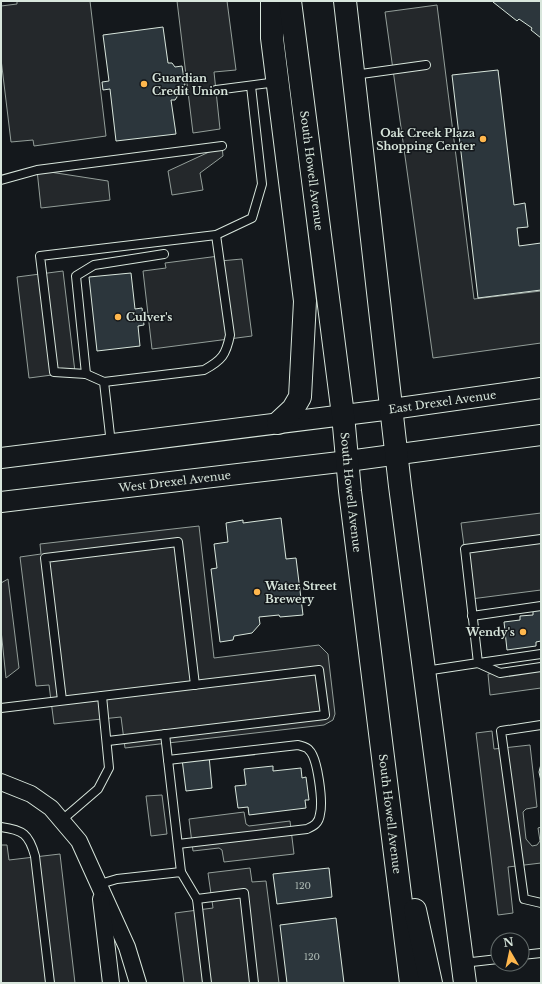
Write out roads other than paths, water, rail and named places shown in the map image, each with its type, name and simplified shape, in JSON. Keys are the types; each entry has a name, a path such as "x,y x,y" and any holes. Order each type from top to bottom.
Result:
{"main road":[{"path":"272,1 272,38 289,81 305,301 300,398 293,409 278,423"},
{"name":"South Howell Avenue","path":"290,1 289,81 343,415 411,983"},
{"path":"345,1 423,671 463,973"},
{"path":"394,834 419,926 431,983"}],"street":[{"name":"East Drexel Avenue","path":"343,415 541,388"},
{"path":"1,458 343,415"},
{"path":"348,461 541,435"},
{"name":"West Drexel Avenue","path":"1,502 348,461"},
{"path":"1,782 31,794 51,808 79,841 100,884 127,947 138,983"},
{"path":"100,884 111,983"}],"lane":[{"path":"354,75 426,65"},
{"path":"216,90 289,81"},
{"path":"216,235 230,335 227,349 219,362 204,370 104,382 86,374 54,372 40,256 216,235 252,218 262,184 251,86"},
{"path":"1,180 37,170 222,146"},
{"path":"86,374 76,276 94,265 164,254"},
{"path":"104,382 111,444"},
{"path":"478,663 465,549 541,539"},
{"path":"62,700 45,558 178,542 195,685"},
{"path":"472,616 541,606"},
{"path":"423,671 541,654"},
{"path":"478,663 500,673 541,667"},
{"path":"1,708 319,670 325,715 108,741"},
{"path":"62,820 98,789 109,768 108,741 102,696"},
{"path":"541,725 501,731 524,899 541,904"},
{"path":"165,734 181,872 197,899 207,983"},
{"path":"168,760 298,745 309,749 315,758 321,804 320,814 316,825 307,829 178,844"},
{"path":"1,827 19,829 31,841 35,856 50,983"},
{"path":"100,884 117,879 181,872"},
{"path":"197,899 244,893 254,983"},
{"path":"530,954 541,953"},
{"path":"463,973 490,961"}],"place":[{"name":"Guardian Credit Union","path":"144,84"},
{"name":"Oak Creek Plaza Shopping Center","path":"483,139"},
{"name":"Culver's","path":"118,317"},
{"name":"Water Street Brewery","path":"257,592"},
{"name":"Wendy's","path":"523,632"}]}
